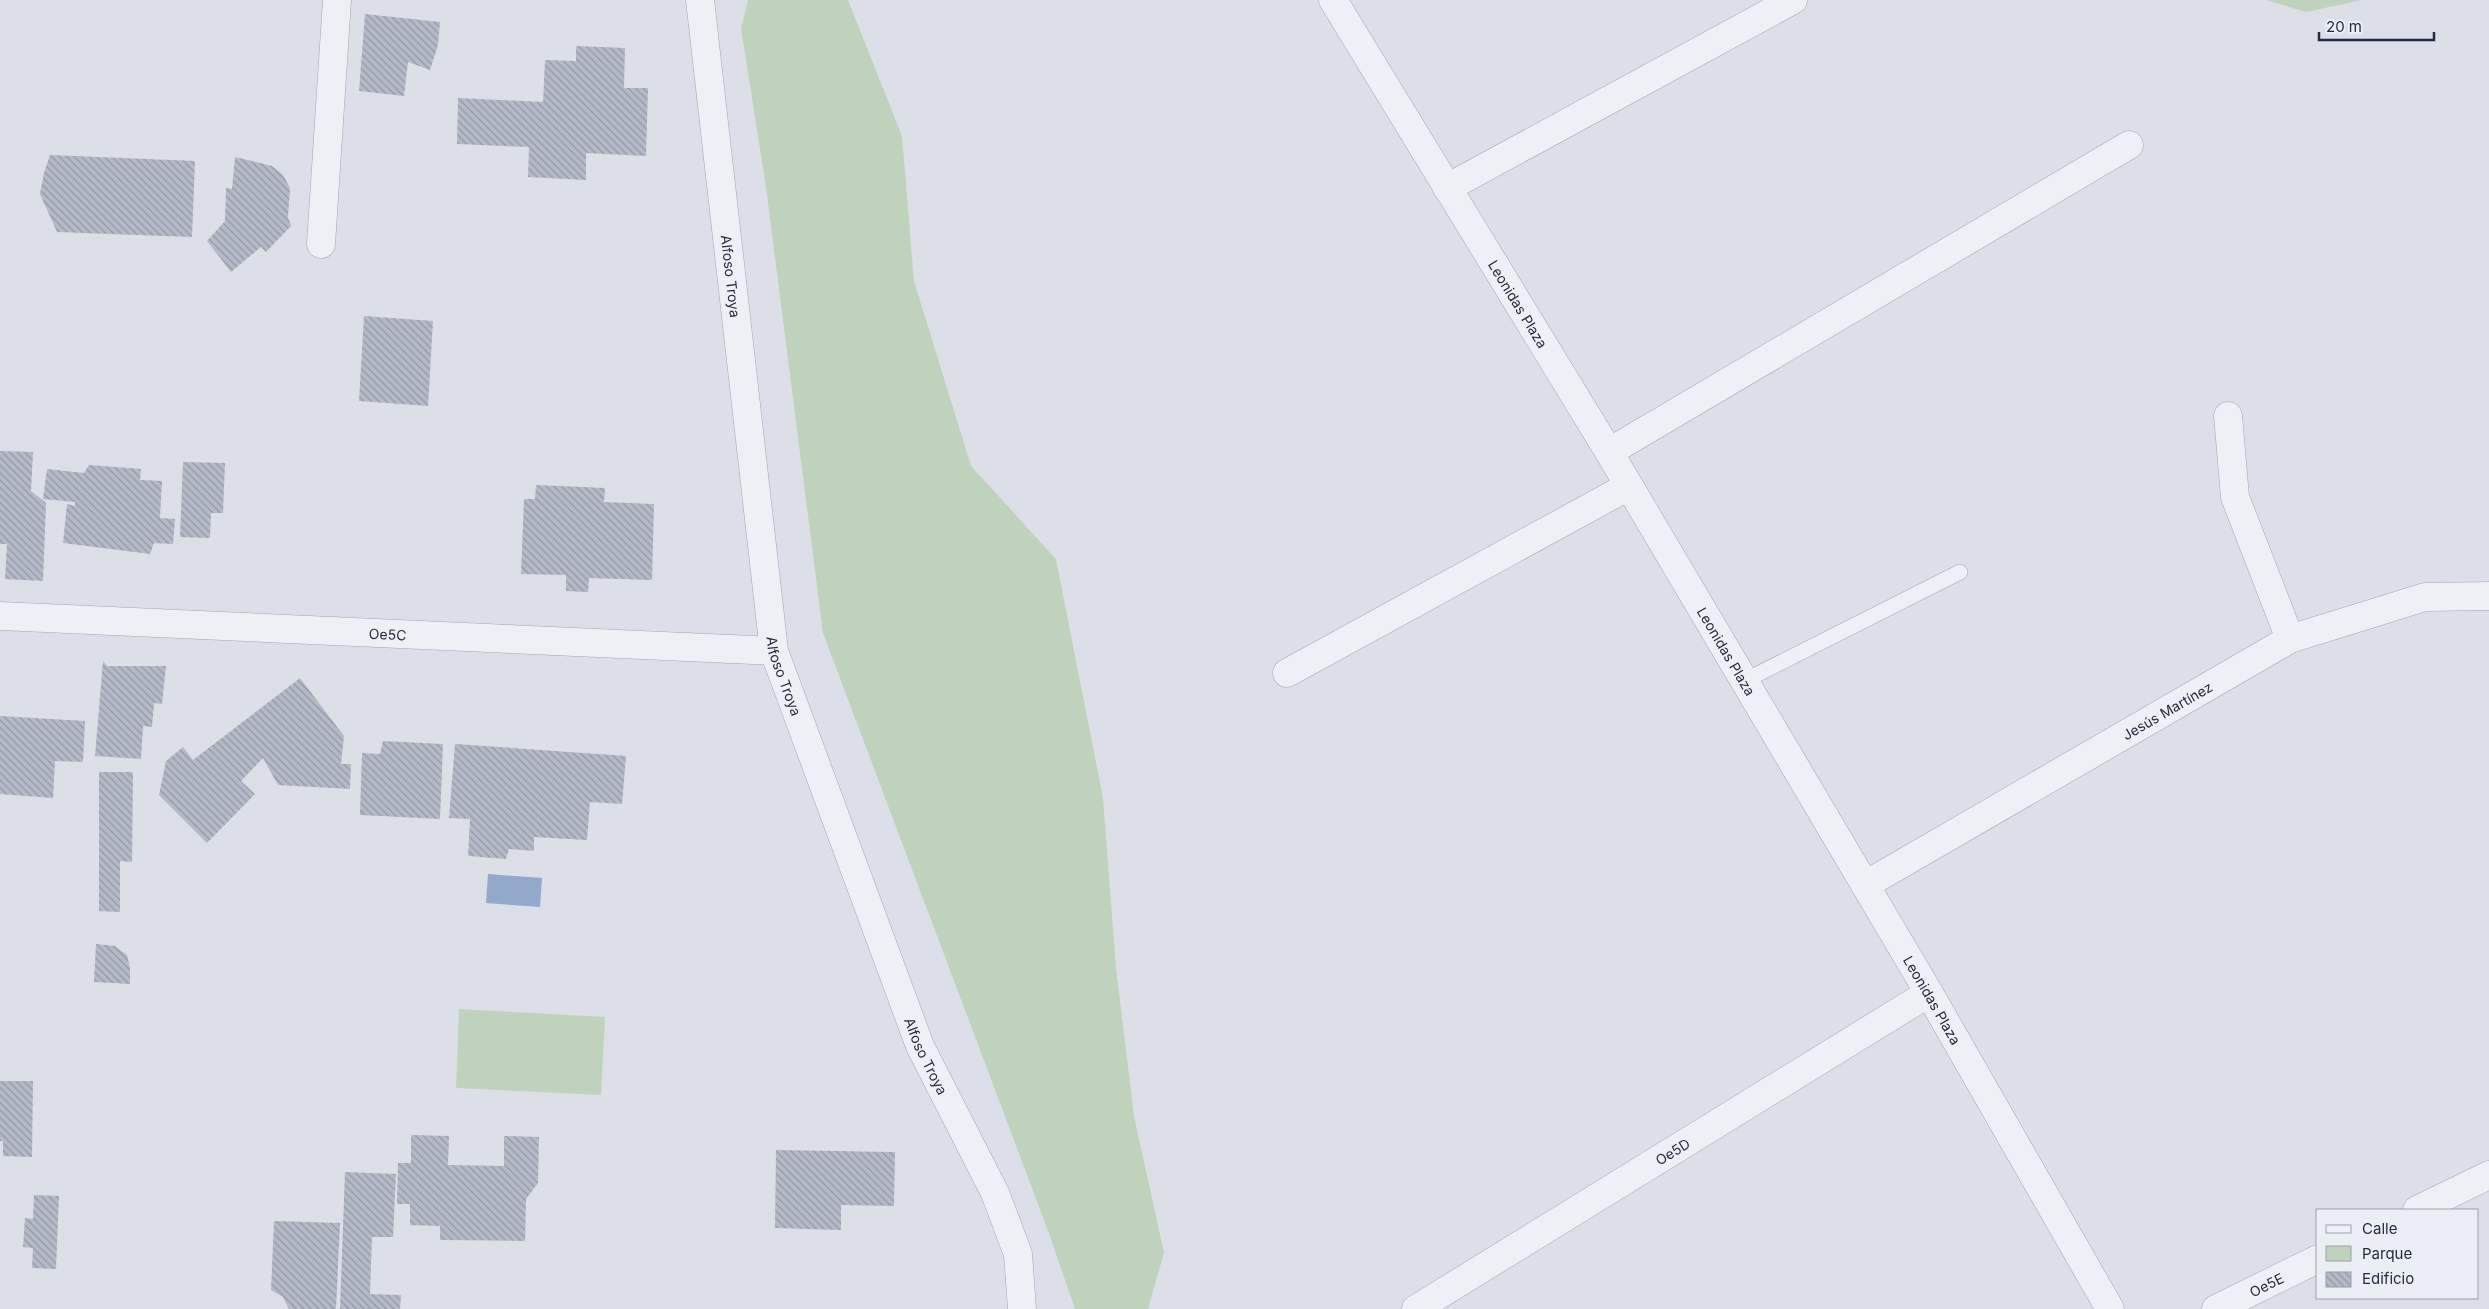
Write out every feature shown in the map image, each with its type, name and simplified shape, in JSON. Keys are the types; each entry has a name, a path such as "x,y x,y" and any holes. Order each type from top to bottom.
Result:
{"street":[{"path":"321,244 336,0"},
{"name":"Leonidas Plaza","path":"1333,0 1609,452 1929,993 2110,1309"},
{"path":"1448,188 1793,0"},
{"name":"Alfoso Troya","path":"701,1 774,651 920,1046 995,1193 1018,1254 1022,1309"},
{"path":"1609,452 2129,145"},
{"path":"2228,416 2235,497 2290,638"},
{"path":"1287,672 1629,486"},
{"name":"Jesús Martínez","path":"1865,885 2290,638 2425,597 2489,596"},
{"name":"Oe5C","path":"0,616 774,651"},
{"name":"Oe5D","path":"1416,1309 1929,993"},
{"path":"2419,1209 2489,1175"},
{"name":"Oe5E","path":"2216,1309 2316,1260"}],"lane":[{"path":"1744,681 1960,572"}],"green space":[{"path":"748,0 848,0 902,136 914,281 971,466 1056,559 1103,798 1116,968 1134,1116 1164,1253 1148,1309 1075,1309 1047,1228 823,633 766,187 741,28"},
{"path":"2266,0 2362,0 2306,12"},
{"path":"459,1009 605,1017 601,1095 456,1088"}],"water":[{"path":"488,874 542,878 540,907 486,903"}],"building":[{"path":"365,14 440,22 438,45 430,70 408,62 404,96 359,91"},
{"path":"576,46 625,48 624,88 648,88 646,156 586,153 586,180 528,177 529,147 457,144 458,98 543,102 545,60 576,61"},
{"path":"50,155 195,161 192,237 57,232 40,194"},
{"path":"235,157 272,166 283,175 290,188 288,217 291,226 266,252 261,247 231,272 207,241 225,221 226,188 232,189"},
{"path":"364,316 433,321 428,406 359,401"},
{"path":"0,451 33,452 31,491 46,503 43,581 5,579 7,544 0,544"},
{"path":"183,462 225,463 223,513 211,513 210,538 180,537"},
{"path":"89,465 141,469 140,480 162,481 160,518 175,519 173,544 154,543 150,554 63,543 67,504 75,506 75,502 43,499 47,469 84,473"},
{"path":"536,485 605,488 604,502 654,504 652,580 589,578 588,592 566,591 566,575 521,574 524,499 535,499"},
{"path":"103,661 107,666 166,666 162,704 154,703 152,727 143,726 141,759 95,756"},
{"path":"300,678 344,736 341,764 351,764 350,789 278,785 263,758 241,781 255,794 207,843 159,795 166,761 183,747 193,760"},
{"path":"0,716 85,721 83,762 55,761 53,798 0,794"},
{"path":"383,741 443,744 440,819 360,815 362,753 380,754"},
{"path":"455,744 626,756 622,804 590,802 587,840 534,837 534,851 509,849 506,859 468,856 470,819 449,818"},
{"path":"99,772 133,772 132,862 120,861 120,912 99,911"},
{"path":"96,944 115,946 127,955 130,968 130,984 94,982"},
{"path":"0,1081 33,1081 32,1157 3,1156 3,1141 0,1141"},
{"path":"411,1135 449,1136 448,1165 504,1166 504,1136 539,1137 538,1183 526,1199 525,1241 440,1240 440,1226 410,1225 410,1204 397,1204 398,1163 411,1163"},
{"path":"776,1150 895,1152 894,1206 841,1205 841,1230 775,1228"},
{"path":"345,1172 396,1174 393,1237 372,1237 370,1294 401,1295 400,1309 340,1309"},
{"path":"34,1195 59,1196 56,1269 32,1268 33,1248 23,1247 25,1218 33,1219"},
{"path":"274,1221 340,1223 336,1309 289,1309 283,1297 271,1290"}]}
